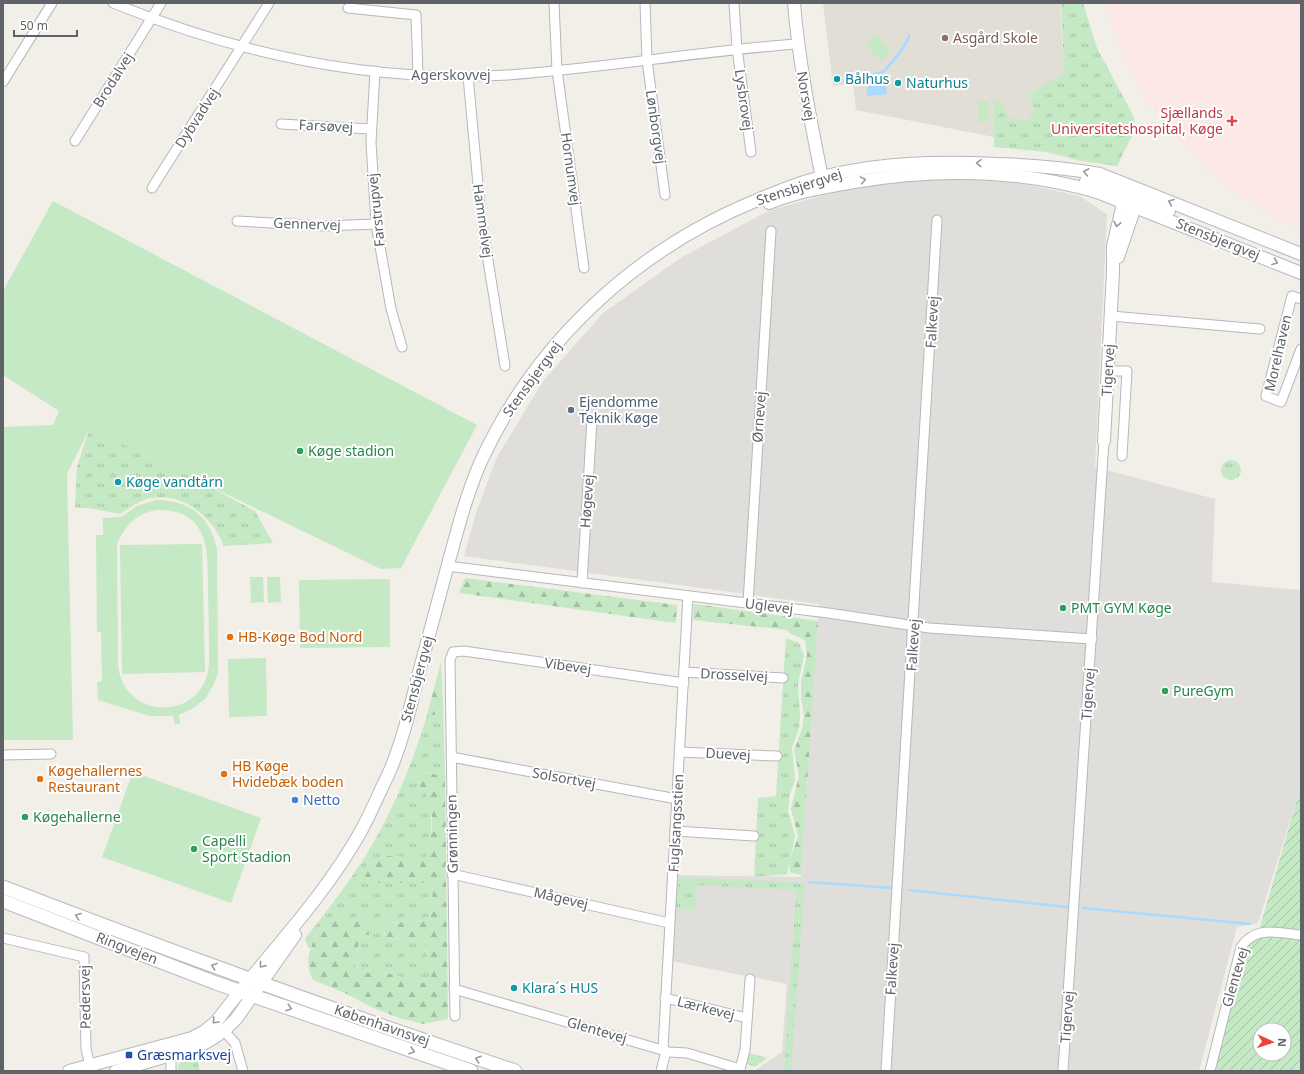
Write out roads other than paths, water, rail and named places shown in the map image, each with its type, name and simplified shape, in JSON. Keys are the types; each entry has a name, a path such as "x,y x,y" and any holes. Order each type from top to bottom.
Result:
{"main road":[{"name":"Ringvejen","path":"3,887 111,929 256,980"},
{"name":"Ringvejen","path":"3,901 246,993"},
{"name":"Københavnsvej","path":"256,980 514,1071"},
{"name":"Københavnsvej","path":"246,993 471,1071"}],"street":[{"path":"3,82 52,3"},
{"name":"Agerskovvej","path":"112,3 199,36 242,47 322,64 418,75 468,76 558,70 737,48 797,44"},
{"name":"Brodalvej","path":"75,141 161,3"},
{"name":"Dybvadvej","path":"152,188 269,3"},
{"name":"Hornumvej","path":"554,3 558,70 584,268"},
{"name":"Lønborgvej","path":"645,3 647,60 666,195"},
{"name":"Lysbrovej","path":"734,3 737,48 751,152"},
{"name":"Norsvej","path":"794,3 797,44 823,182"},
{"path":"348,8 416,16 418,75"},
{"name":"Farstrupvej","path":"375,71 371,129 372,175 376,224 391,308 402,347"},
{"name":"Hammelvej","path":"468,76 481,217 505,366"},
{"name":"Farsøvej","path":"281,124 371,129"},
{"name":"Stensbjergvej","path":"246,993 314,900 362,830 390,770 408,716 451,566 468,496 481,460 503,419 524,385 549,352 584,314 613,287 661,250 696,228 727,212 774,192 823,182 894,164 948,162 1070,169 1100,174 1126,193 1301,273"},
{"name":"Stensbjergvej","path":"823,182 933,172 1009,174 1036,178 1126,193 1138,198 1220,222 1301,254"},
{"name":"Tigervej","path":"1064,1071 1104,441 1111,316 1113,246 1126,193"},
{"name":"Tigervej","path":"1113,272 1138,198"},
{"name":"Falkevej","path":"886,1071 914,625 937,220"},
{"name":"Gennervej","path":"237,221 324,226 376,224"},
{"name":"Ørnevej","path":"748,603 771,231"},
{"name":"Morelhaven","path":"1301,299 1292,296 1266,396 1281,402 1301,349"},
{"path":"1111,316 1260,329"},
{"path":"1108,371 1127,371 1122,456"},
{"name":"Høgevej","path":"582,583 592,420"},
{"name":"Uglevej","path":"451,566 828,612 929,628 1092,639"},
{"name":"Fuglsangsstien","path":"661,1071 665,1050 665,998 676,831 688,596"},
{"name":"Vibevej","path":"453,652 464,651 684,683"},
{"name":"Grønningen","path":"453,652 450,660 455,1016"},
{"name":"Drosselvej","path":"684,672 783,678"},
{"name":"Duevej","path":"680,752 777,756"},
{"path":"3,756 52,754"},
{"name":"Solsortvej","path":"451,757 677,798"},
{"path":"676,831 754,836"},
{"name":"Mågevej","path":"452,874 669,923"},
{"name":"Glentevej","path":"1210,1071 1241,947 1249,937 1261,931 1301,935"},
{"name":"Pedersvej","path":"3,938 84,957 86,1042 91,1068"},
{"name":"Lærkevej","path":"740,1069 745,1050 750,979"},
{"name":"Glentevej","path":"454,989 665,1050 687,1053 740,1069"},
{"path":"69,1071 91,1068 170,1049 207,1043 224,1031 236,1019 246,993"},
{"path":"116,1071 170,1049 205,1031 246,993"},
{"name":"Lærkevej","path":"665,998 747,1018"},
{"path":"224,1031 235,1043 244,1071"},
{"path":"170,1049 171,1071"}],"water":[{"path":"882,71 885,75 887,94 867,95 867,90 872,75 876,72"}],"waterway":[{"path":"883,72 902,50 908,40 909,35"},
{"path":"809,882 892,888"},
{"path":"909,890 1067,907"},
{"path":"1083,908 1250,924"}],"place":[{"name":"Asgård Skole","path":"945,38"},
{"name":"Bålhus","path":"837,79"},
{"name":"Naturhus","path":"898,83"},
{"name":"Sjællands Universitetshospital, Køge","path":"1232,121"},
{"name":"Ejendomme Teknik Køge","path":"571,410"},
{"name":"Køge stadion","path":"300,451"},
{"name":"Køge vandtårn","path":"118,482"},
{"name":"PMT GYM Køge","path":"1063,608"},
{"name":"HB-Køge Bod Nord","path":"230,637"},
{"name":"PureGym","path":"1165,691"},
{"name":"HB Køge Hvidebæk boden","path":"224,774"},
{"name":"Køgehallernes Restaurant","path":"40,779"},
{"name":"Netto","path":"295,800"},
{"name":"Køgehallerne","path":"25,817"},
{"name":"Capelli Sport Stadion","path":"194,849"},
{"name":"Klara´s HUS","path":"514,988"},
{"name":"Græsmarksvej","path":"129,1055"}]}
